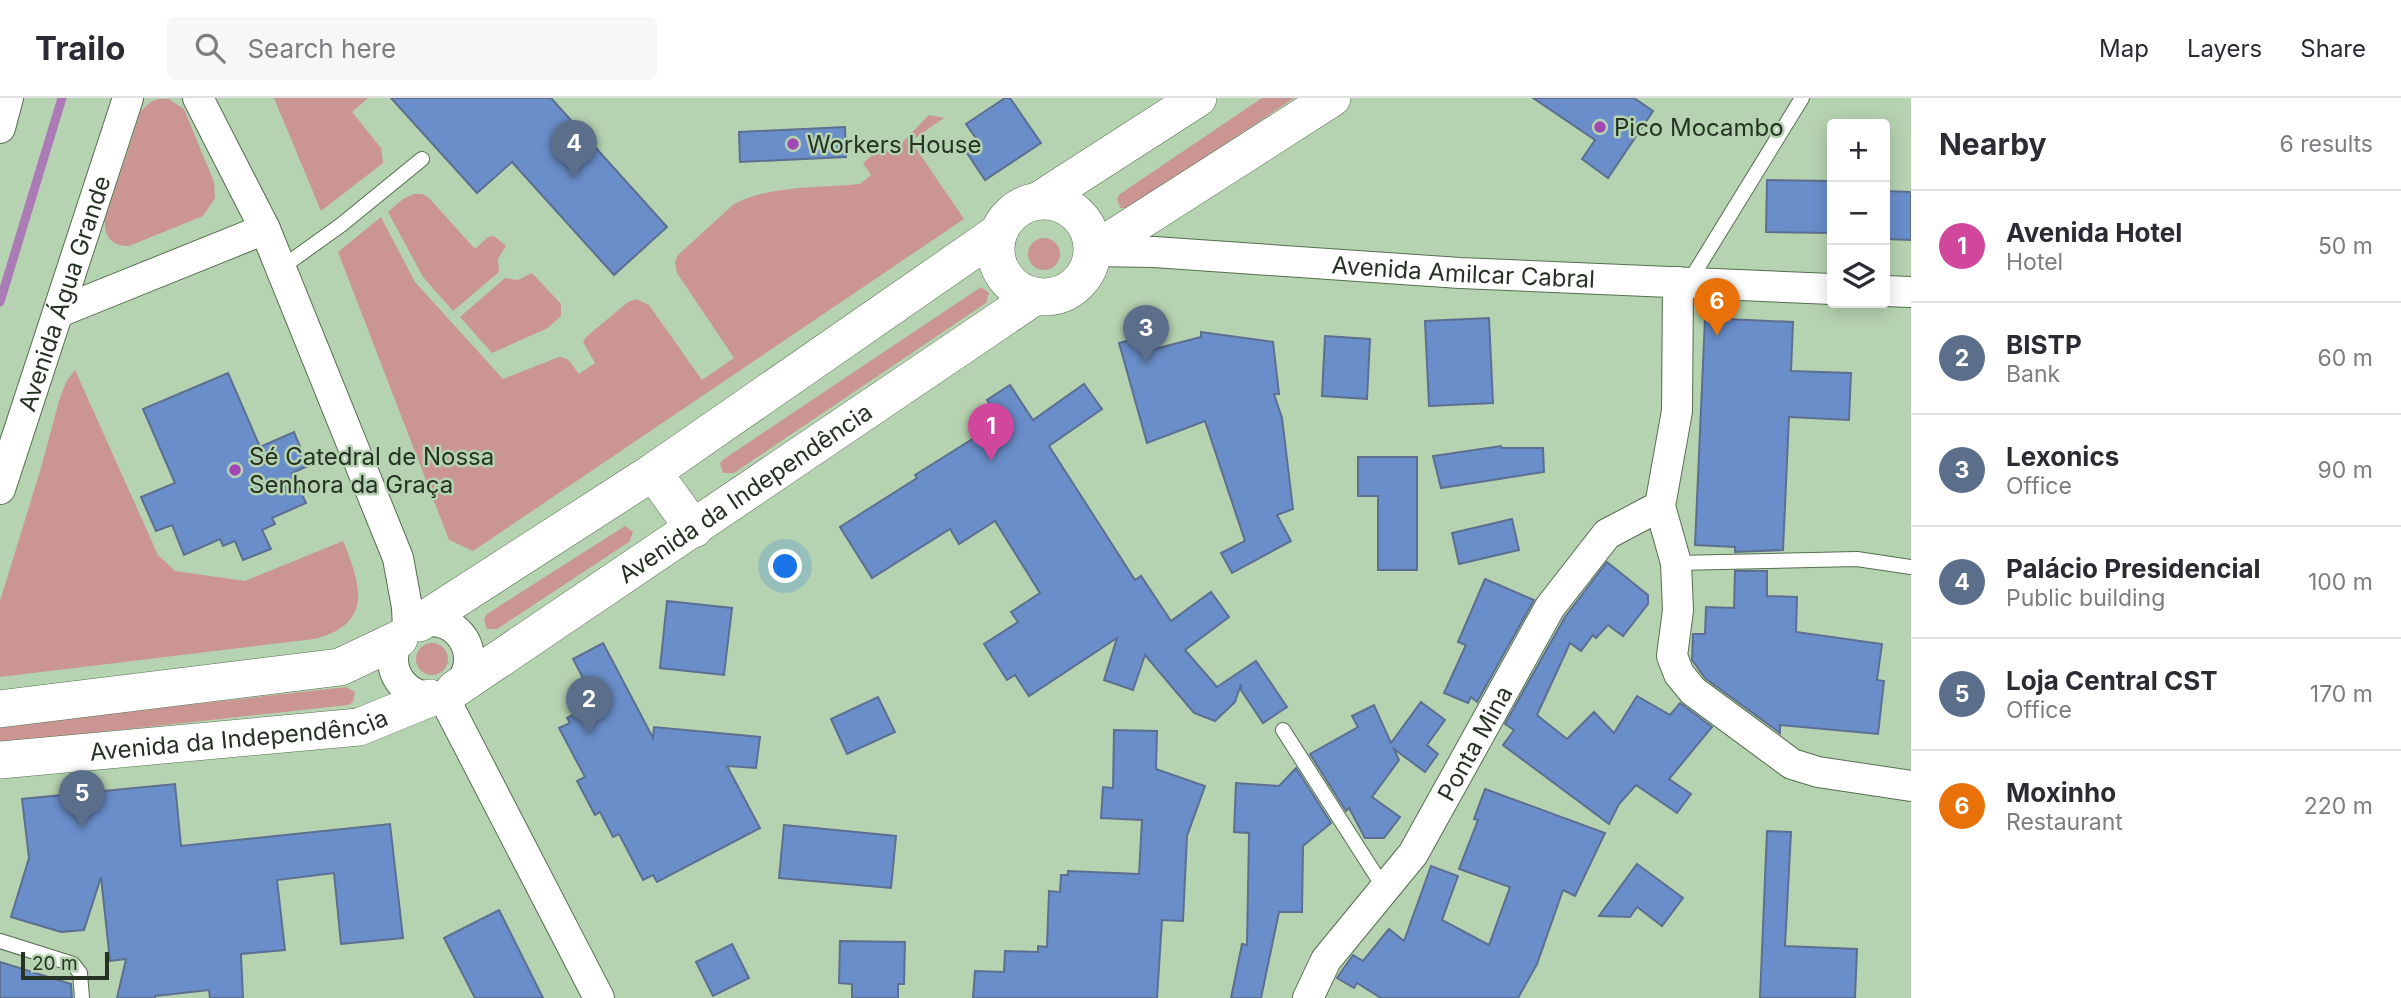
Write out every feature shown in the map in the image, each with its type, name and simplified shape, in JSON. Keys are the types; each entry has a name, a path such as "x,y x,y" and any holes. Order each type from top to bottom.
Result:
{"street":[{"path":"0,128 8,98"},
{"name":"Avenida Água Grande","path":"0,489 128,98"},
{"path":"198,98 265,229 398,558 409,630"},
{"path":"0,709 340,667 409,630 653,472 999,232 1014,211 1038,201 1198,98"},
{"path":"1093,251 1332,98"},
{"path":"999,232 996,248 998,264 1006,279 1018,290 1051,298 1074,288 1082,281 1090,267 1093,251 1091,234 1083,219 1071,208 1056,202 1038,201"},
{"path":"59,312 265,229"},
{"name":"Avenida Amilcar Cabral","path":"1093,251 1221,256 1460,273 1827,289"},
{"path":"1684,282 1677,411 1660,506 1676,563 1678,610 1672,656 1679,674 1693,691 1792,764 1818,772 1911,786"},
{"path":"1890,291 1911,292"},
{"name":"Avenida da Independência","path":"0,760 359,727 443,694 694,529 1034,296"},
{"path":"653,472 694,529"},
{"name":"Ponta Mina","path":"1308,998 1326,960 1413,854 1550,607 1607,534 1660,506"},
{"path":"433,621 446,624 457,631 466,641 470,654 470,667 464,680 443,694 417,695 406,688 397,677 393,665 394,651 409,630 433,621"},
{"path":"443,694 599,998"}],"lane":[{"path":"1684,282 1802,98"},
{"path":"281,268 341,225 422,159"},
{"path":"1676,563 1857,559 1911,567"},
{"path":"1283,730 1384,888"},
{"path":"0,941 73,964 80,973 82,998"}],"shaded area":[{"path":"274,98 368,98 352,112 381,148 383,163 321,211"},
{"path":"1262,98 1294,98 1130,208 1120,208 1117,198 1120,194"},
{"path":"169,99 184,109 214,182 215,198 203,216 129,246 118,245 107,236 105,220 141,111 152,101"},
{"path":"929,115 944,118 911,141 964,219 473,551 449,540 338,252 381,217 415,282 503,379 559,357 569,361 579,374 595,363 583,342 586,337 628,302 636,299 649,305 702,380 734,358 677,273 675,262 678,255 734,204 748,198 779,190 860,184 871,175 863,163 882,147 891,154"},
{"path":"414,194 429,198 475,249 488,237 494,236 506,246 498,259 499,272 453,311 423,277 388,212 403,199"},
{"path":"1044,238 1055,243 1060,254 1055,265 1044,270 1033,265 1028,254 1033,243"},
{"path":"532,273 561,304 561,316 548,328 492,353 460,317 505,278 518,280"},
{"path":"981,287 989,293 986,303 734,473 723,473 720,463 724,459"},
{"path":"75,370 158,555 175,571 245,581 343,541 358,587 358,601 346,624 314,639 0,677 0,601 59,401 66,382"},
{"path":"625,526 633,532 629,542 497,629 487,629 484,619 487,614"},
{"path":"432,643 443,648 448,659 443,670 432,675 421,670 416,659 421,648"},
{"path":"346,687 355,692 353,702 348,705 0,743 0,726"}],"building":[{"path":"391,98 551,98 667,227 614,275 512,162 477,193"},
{"path":"1005,98 1010,98 1041,143 985,180 967,153 980,144 966,124"},
{"path":"1533,98 1634,98 1653,111 1608,178 1582,159 1595,140"},
{"name":"Workers House","path":"845,127 846,157 740,162 739,132"},
{"path":"1767,180 1827,181 1827,233 1766,232"},
{"path":"1890,191 1911,192 1911,240 1890,239"},
{"path":"1489,318 1493,403 1429,406 1425,321"},
{"path":"1705,318 1793,322 1791,371 1851,373 1849,420 1789,417 1783,550 1735,552 1735,547 1695,545"},
{"path":"1201,332 1273,342 1279,394 1274,394 1282,418 1293,509 1277,515 1291,541 1232,573 1221,553 1245,541 1205,421 1147,443 1119,343 1147,336 1151,350 1201,337"},
{"path":"1325,336 1370,339 1367,399 1322,396"},
{"name":"Sé Catedral de Nossa Senhora da Graça","path":"228,373 260,447 294,432 308,466 292,473 306,503 272,518 275,524 262,530 271,549 243,560 235,541 223,546 220,539 184,555 172,525 156,531 141,497 175,483 143,409"},
{"path":"1084,384 1102,409 1049,446 1135,580 1141,576 1171,621 1211,592 1229,617 1185,650 1217,687 1256,661 1287,707 1263,723 1241,690 1241,684 1235,702 1215,721 1194,713 1145,655 1133,690 1104,680 1117,638 1029,696 1015,675 1007,680 984,644 1018,622 1011,612 1040,593 995,521 959,544 950,529 872,578 840,527 917,478 915,475 1001,421 987,400 1010,385 1033,420"},
{"path":"1501,446 1543,448 1544,472 1441,488 1433,456"},
{"path":"1358,457 1417,457 1417,570 1378,570 1378,496 1358,496"},
{"path":"1512,519 1519,550 1459,564 1452,533"},
{"path":"1607,562 1648,595 1648,604 1623,636 1608,625 1596,638 1593,635 1581,651 1570,643 1537,715 1567,739 1594,712 1614,733 1637,696 1670,715 1680,703 1712,727 1669,779 1691,794 1677,813 1636,785 1619,804 1609,824 1503,745 1514,730 1505,724 1565,617"},
{"path":"1735,571 1767,571 1767,596 1797,597 1796,632 1882,644 1877,680 1884,681 1878,734 1780,725 1780,733 1705,678 1692,660 1693,634 1705,634 1706,607 1734,608"},
{"path":"1485,579 1534,600 1477,702 1471,697 1468,703 1444,693 1466,645 1458,642"},
{"path":"667,601 732,608 724,675 660,668"},
{"path":"603,643 653,738 654,727 760,737 756,768 727,766 760,828 657,882 653,875 643,880 619,834 613,837 600,812 595,815 577,781 585,777 559,728 570,723 567,718 596,703 573,659"},
{"path":"878,697 895,732 847,754 831,719"},
{"path":"1421,702 1445,720 1427,745 1438,754 1425,772 1394,749 1399,760 1372,797 1400,817 1384,838 1365,838 1349,808 1346,811 1310,754 1358,727 1352,716 1374,705 1391,743"},
{"path":"1114,730 1157,731 1156,769 1205,786 1187,836 1183,921 1162,920 1157,998 973,998 975,971 1004,972 1005,951 1038,952 1038,946 1047,947 1049,891 1060,892 1061,875 1068,875 1068,871 1139,874 1142,820 1101,818 1103,787 1113,788"},
{"path":"1296,768 1331,823 1303,846 1302,912 1279,912 1261,998 1231,998 1242,944 1247,945 1249,833 1234,832 1236,783 1279,786"},
{"path":"175,784 181,846 390,824 403,938 341,944 334,873 277,880 285,950 241,954 243,998 210,998 209,990 155,998 117,998 126,959 110,961 101,877 84,930 61,932 11,917 29,858 22,799"},
{"path":"1485,789 1605,833 1575,896 1563,890 1537,964 1518,998 1381,998 1357,983 1354,988 1337,978 1353,955 1363,961 1389,929 1404,941 1431,866 1458,876 1442,920 1489,945 1510,887 1459,869 1478,820 1474,819"},
{"path":"784,825 896,836 891,888 779,878"},
{"path":"1767,831 1791,832 1785,946 1857,949 1855,998 1760,998"},
{"path":"1637,864 1683,898 1662,926 1637,907 1630,917 1599,916"},
{"path":"499,910 543,998 475,998 444,938"},
{"path":"840,941 905,942 904,984 898,984 898,998 852,998 852,984 839,983"},
{"path":"732,944 749,978 713,996 696,962"},
{"path":"0,962 71,984 72,998 0,998"}],"waterway":[{"path":"0,302 62,98"}],"place":[{"name":"Pico Mocambo","path":"1600,127"},
{"name":"Workers House","path":"793,144"},
{"name":"Palácio Presidencial","path":"574,178"},
{"name":"Moxinho","path":"1717,336"},
{"name":"Lexonics","path":"1146,363"},
{"name":"Avenida Hotel","path":"991,461"},
{"name":"Sé Catedral de Nossa Senhora da Graça","path":"235,470"},
{"name":"BISTP","path":"589,734"},
{"name":"Loja Central CST","path":"82,828"}]}
